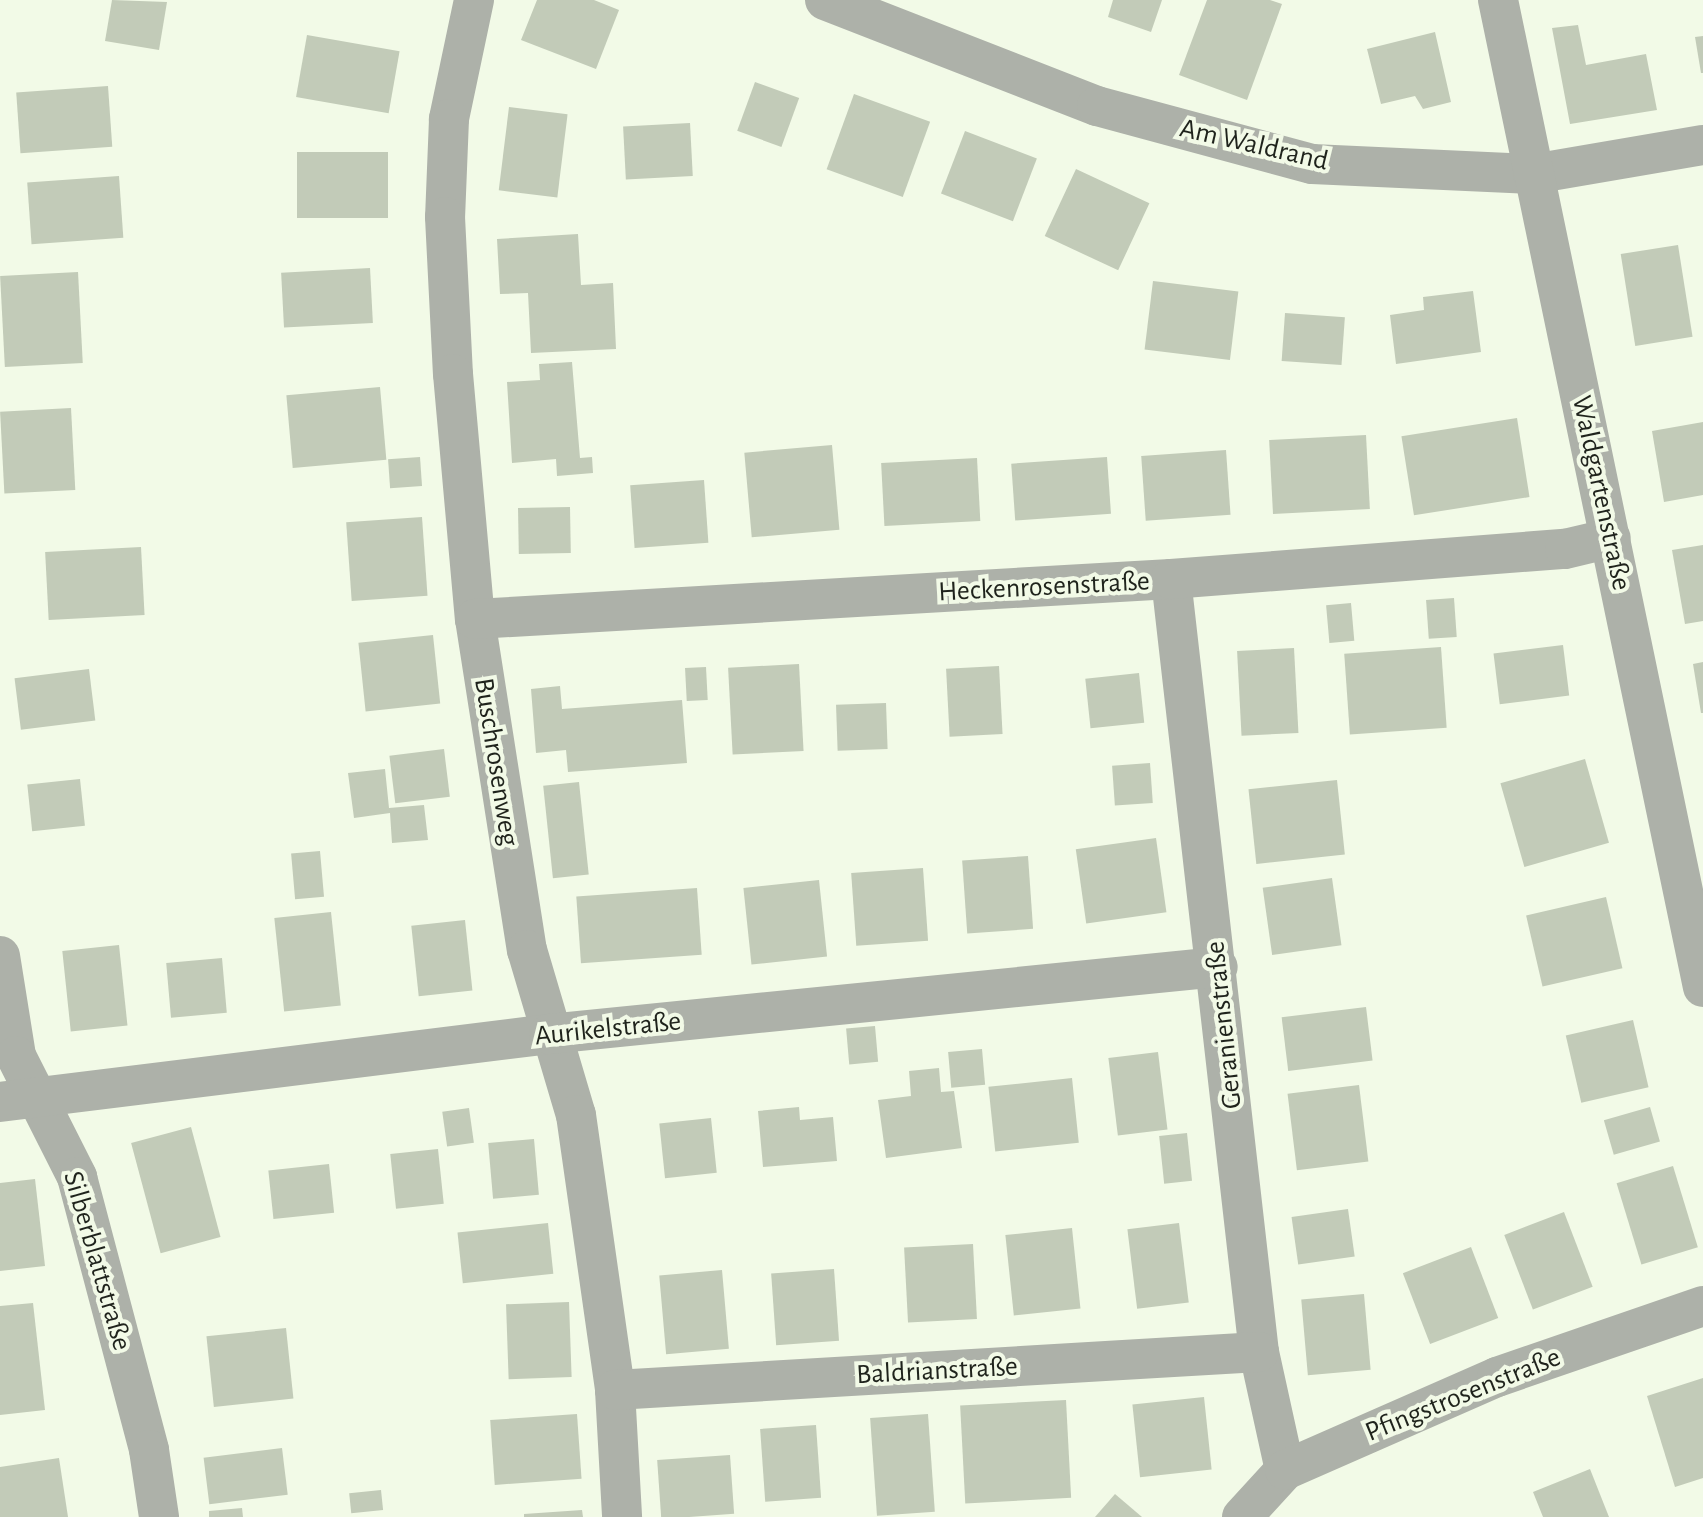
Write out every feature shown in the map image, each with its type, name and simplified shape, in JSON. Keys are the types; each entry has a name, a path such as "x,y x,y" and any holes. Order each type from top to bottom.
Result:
{"street":[{"name":"Buschrosenweg","path":"474,0 448,118 445,217 453,374 475,619 524,931 549,1034 576,1114 614,1390 622,1517"},
{"name":"Am Waldrand","path":"825,0 1097,106 1312,164 1533,174 1703,145"},
{"name":"Waldgartenstraße","path":"1498,0 1703,987"},
{"name":"Heckenrosenstraße","path":"475,619 1171,579 1565,549 1611,538"},
{"name":"Geranienstraße","path":"1171,579 1259,1352 1285,1470"},
{"name":"Silberblattstraße","path":"0,956 16,1056 18,1100 77,1177 148,1450 158,1517"},
{"name":"Aurikelstraße","path":"18,1100 549,1034 1218,966"},
{"name":"Pfingstrosenstraße","path":"1242,1517 1285,1470 1497,1378 1703,1306"},
{"name":"Baldrianstraße","path":"614,1390 1259,1352"}],"building":[{"path":"112,0 167,2 159,50 105,41"},
{"path":"537,0 594,0 619,10 596,69 521,40"},
{"path":"1113,0 1162,0 1151,32 1108,17"},
{"path":"1207,0 1270,0 1282,4 1247,100 1179,75"},
{"path":"1578,25 1586,65 1646,54 1657,110 1570,124 1552,28"},
{"path":"1435,32 1451,102 1423,109 1415,96 1381,104 1367,49"},
{"path":"307,35 400,51 389,113 296,97"},
{"path":"1703,36 1703,73 1701,73 1695,37"},
{"path":"755,82 799,98 781,147 737,131"},
{"path":"108,86 112,147 20,153 16,92"},
{"path":"854,94 930,122 903,197 827,169"},
{"path":"509,107 568,114 557,198 499,190"},
{"path":"690,123 693,176 626,179 623,127"},
{"path":"965,131 1037,159 1013,221 941,194"},
{"path":"297,152 388,152 388,218 297,218"},
{"path":"1076,169 1149,203 1118,270 1045,236"},
{"path":"119,176 123,238 32,244 27,182"},
{"path":"578,234 581,285 613,283 616,349 531,353 528,293 500,294 497,239"},
{"path":"1678,245 1693,337 1635,346 1621,254"},
{"path":"370,268 373,323 284,328 281,273"},
{"path":"78,272 83,363 5,367 0,276"},
{"path":"1153,281 1238,291 1230,360 1145,349"},
{"path":"1473,291 1481,352 1396,364 1390,315 1424,310 1423,297"},
{"path":"1285,313 1345,317 1342,365 1282,361"},
{"path":"572,362 580,458 592,457 593,473 557,476 556,459 512,463 507,382 540,380 539,364"},
{"path":"380,387 386,460 293,468 286,395"},
{"path":"71,408 75,490 4,494 0,412"},
{"path":"1517,418 1530,497 1414,515 1401,436"},
{"path":"1703,422 1703,495 1664,502 1652,431"},
{"path":"1366,435 1370,509 1273,514 1269,440"},
{"path":"832,445 839,530 752,537 744,453"},
{"path":"1226,450 1231,515 1146,521 1141,456"},
{"path":"420,457 422,486 390,488 388,459"},
{"path":"1107,457 1111,514 1015,521 1011,464"},
{"path":"977,458 980,521 884,526 881,463"},
{"path":"704,480 708,543 635,548 630,485"},
{"path":"570,507 571,553 519,554 518,508"},
{"path":"422,517 428,596 352,601 346,522"},
{"path":"1703,545 1703,621 1685,624 1672,550"},
{"path":"141,547 145,615 49,620 45,552"},
{"path":"1454,598 1457,637 1429,639 1426,600"},
{"path":"1351,603 1354,641 1329,643 1326,605"},
{"path":"433,635 440,704 366,711 358,643"},
{"path":"1563,645 1569,696 1500,704 1494,654"},
{"path":"1441,647 1447,728 1350,735 1344,654"},
{"path":"1294,648 1298,733 1242,736 1237,651"},
{"path":"1703,662 1703,713 1701,713 1693,664"},
{"path":"799,664 804,751 733,755 728,668"},
{"path":"999,666 1003,734 950,737 946,669"},
{"path":"706,667 708,700 687,701 685,668"},
{"path":"89,669 95,721 21,730 15,678"},
{"path":"1139,673 1144,723 1091,728 1085,679"},
{"path":"560,686 562,709 682,700 687,763 568,772 566,750 536,753 531,689"},
{"path":"886,703 888,749 838,751 836,705"},
{"path":"444,749 450,797 395,803 389,756"},
{"path":"1585,759 1609,843 1524,867 1500,783"},
{"path":"1150,763 1153,803 1115,806 1112,766"},
{"path":"385,769 389,808 424,805 428,840 392,843 390,813 354,818 348,773"},
{"path":"80,779 85,826 32,831 27,785"},
{"path":"1337,780 1345,855 1256,864 1248,789"},
{"path":"579,782 589,874 553,878 543,786"},
{"path":"1156,838 1166,912 1086,924 1076,849"},
{"path":"320,851 324,897 295,899 291,854"},
{"path":"1028,856 1033,929 967,933 962,861"},
{"path":"923,868 928,941 856,946 851,873"},
{"path":"1332,878 1341,945 1272,955 1263,888"},
{"path":"819,880 827,957 751,965 743,888"},
{"path":"697,888 702,955 581,963 576,896"},
{"path":"1606,897 1622,968 1543,987 1526,915"},
{"path":"331,912 341,1005 284,1011 274,918"},
{"path":"465,920 472,991 419,996 411,926"},
{"path":"119,945 127,1026 71,1032 62,951"},
{"path":"222,958 227,1013 171,1018 166,963"},
{"path":"1366,1007 1373,1061 1288,1071 1282,1017"},
{"path":"1633,1020 1649,1087 1581,1103 1566,1036"},
{"path":"875,1026 878,1062 849,1064 846,1029"},
{"path":"982,1049 985,1085 951,1088 948,1052"},
{"path":"1158,1052 1168,1129 1118,1136 1108,1058"},
{"path":"939,1068 941,1092 954,1091 962,1148 886,1158 878,1100 911,1096 909,1071"},
{"path":"1072,1078 1079,1143 995,1151 988,1087"},
{"path":"1359,1085 1368,1161 1297,1170 1288,1094"},
{"path":"799,1107 800,1120 833,1117 837,1161 763,1167 758,1111"},
{"path":"1650,1107 1660,1142 1614,1155 1604,1120"},
{"path":"469,1108 474,1143 447,1146 442,1112"},
{"path":"711,1118 717,1173 665,1178 659,1123"},
{"path":"191,1127 221,1237 161,1253 131,1143"},
{"path":"1187,1133 1192,1181 1164,1184 1159,1136"},
{"path":"534,1139 539,1195 493,1199 488,1143"},
{"path":"438,1149 444,1204 396,1209 390,1154"},
{"path":"329,1164 334,1213 273,1219 268,1170"},
{"path":"1673,1166 1698,1247 1641,1265 1617,1183"},
{"path":"35,1179 45,1266 0,1271 0,1183"},
{"path":"1348,1209 1355,1257 1298,1264 1292,1217"},
{"path":"1564,1212 1593,1287 1533,1310 1504,1235"},
{"path":"548,1223 553,1274 463,1283 457,1233"},
{"path":"1179,1223 1189,1302 1137,1309 1127,1229"},
{"path":"1072,1228 1080,1309 1014,1316 1005,1235"},
{"path":"973,1244 977,1319 908,1323 904,1248"},
{"path":"1471,1247 1498,1318 1430,1344 1403,1273"},
{"path":"834,1269 839,1341 776,1345 771,1273"},
{"path":"722,1270 729,1349 666,1354 659,1275"},
{"path":"1364,1294 1371,1370 1308,1375 1301,1299"},
{"path":"569,1302 572,1377 509,1379 506,1304"},
{"path":"33,1303 45,1410 0,1415 0,1306"},
{"path":"286,1328 293,1399 214,1407 206,1336"},
{"path":"1703,1378 1703,1478 1675,1487 1647,1396"},
{"path":"1204,1397 1212,1470 1140,1477 1132,1405"},
{"path":"1066,1400 1071,1498 965,1503 960,1406"},
{"path":"577,1414 582,1479 495,1485 490,1420"},
{"path":"928,1414 935,1512 877,1516 870,1418"},
{"path":"816,1425 821,1498 765,1502 760,1429"},
{"path":"282,1448 288,1495 209,1504 204,1458"},
{"path":"730,1455 734,1514 661,1517 657,1460"},
{"path":"59,1458 68,1517 0,1517 0,1467"},
{"path":"1590,1469 1609,1517 1543,1517 1533,1492"},
{"path":"381,1490 383,1510 351,1513 349,1493"},
{"path":"1115,1494 1142,1517 1095,1517"},
{"path":"242,1508 243,1517 209,1517 209,1511"},
{"path":"582,1510 583,1517 524,1517 524,1514"}]}
